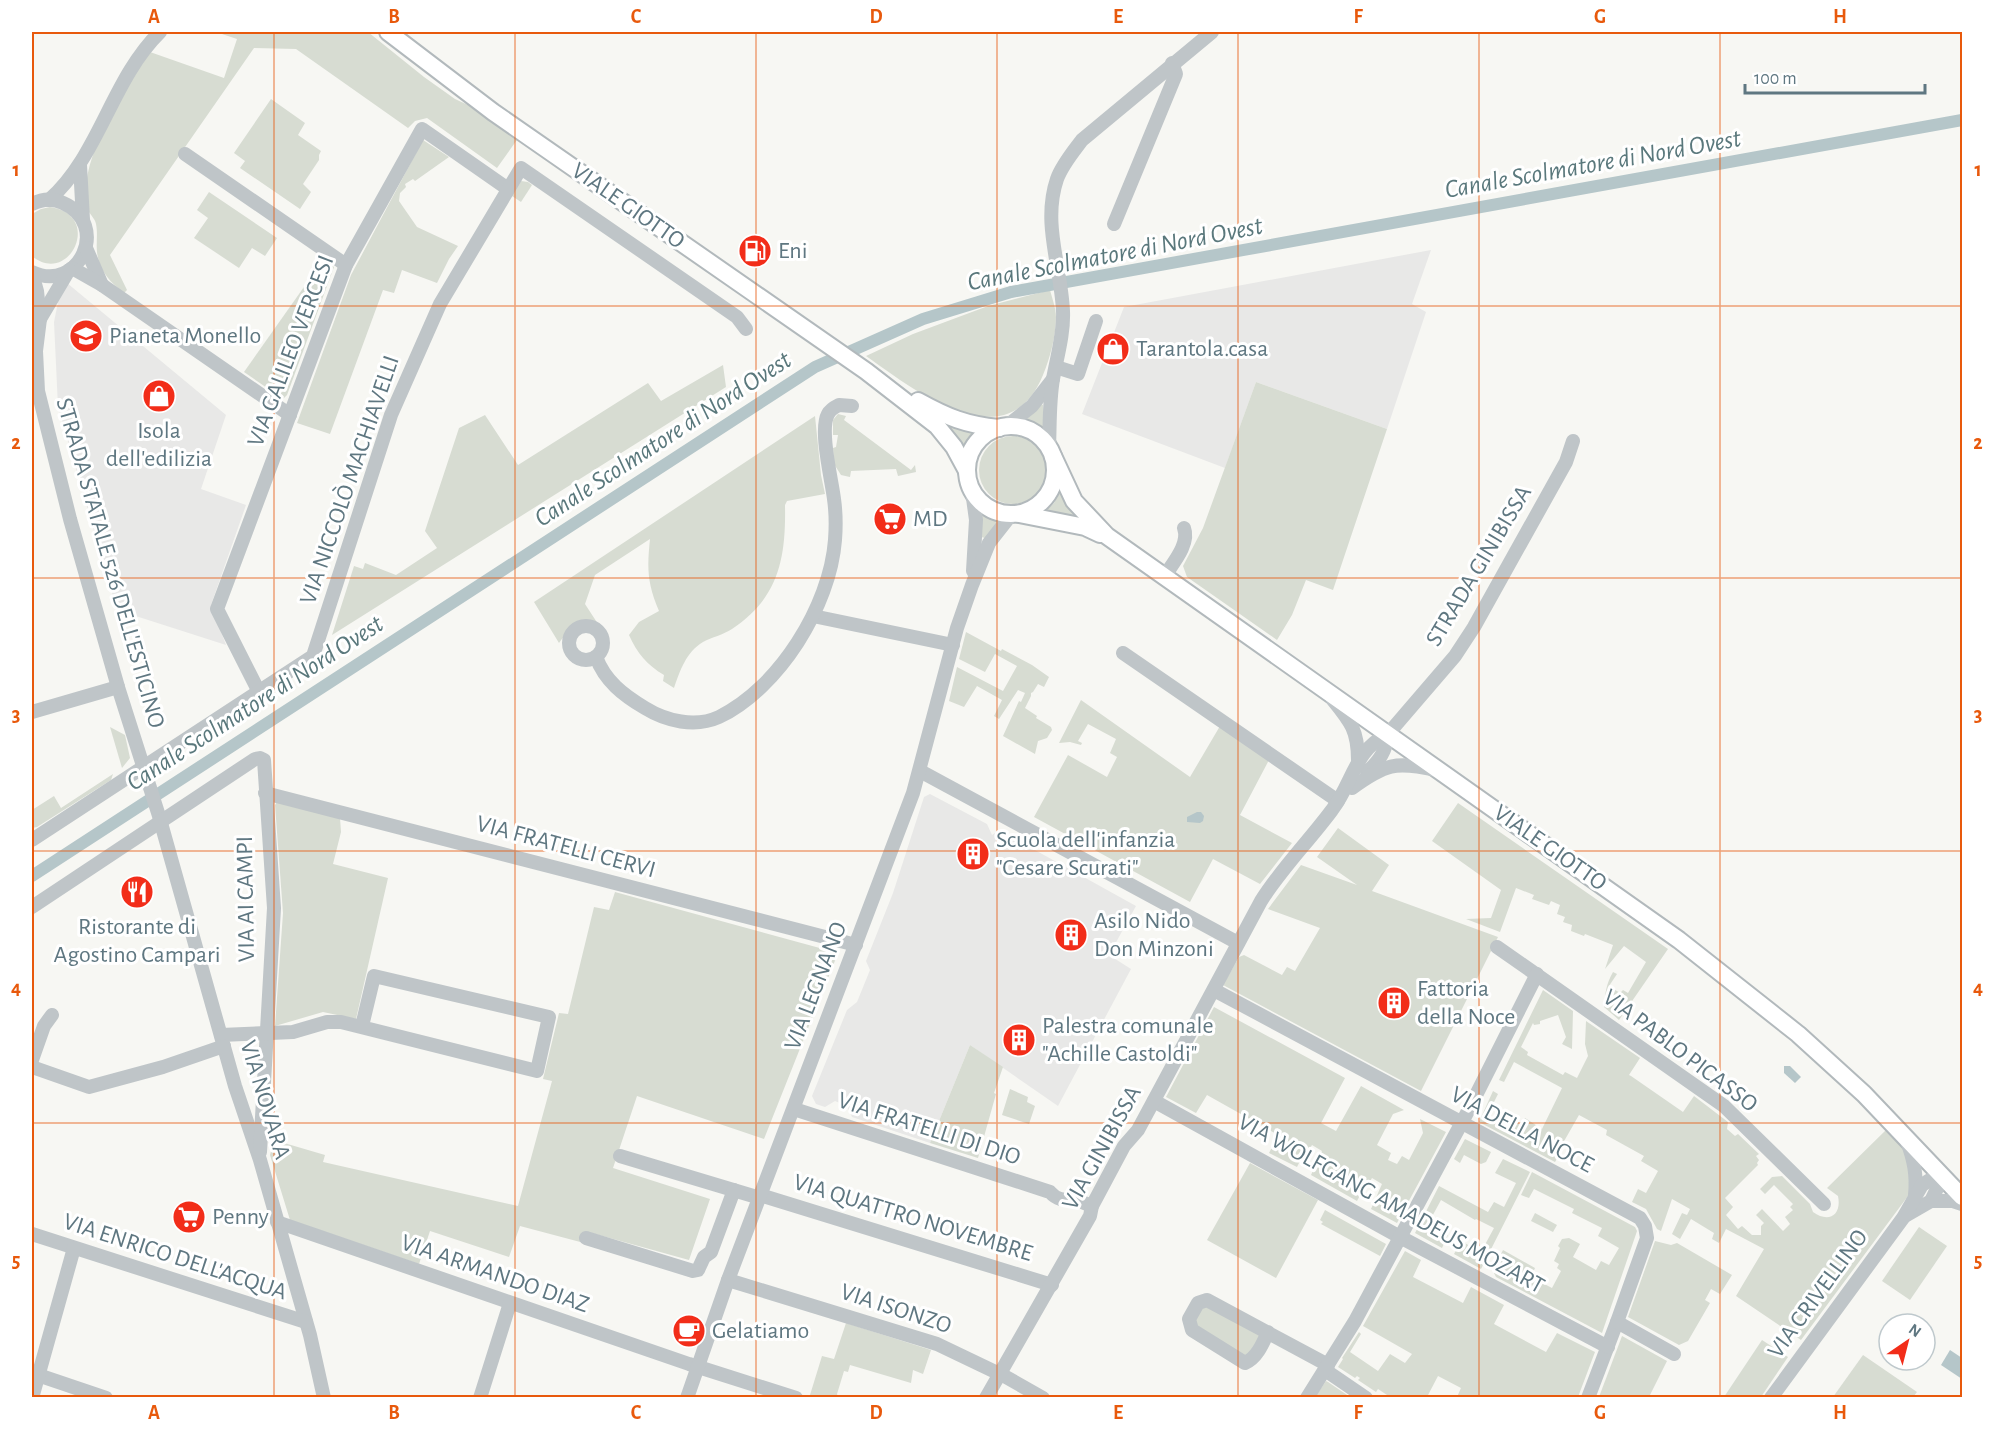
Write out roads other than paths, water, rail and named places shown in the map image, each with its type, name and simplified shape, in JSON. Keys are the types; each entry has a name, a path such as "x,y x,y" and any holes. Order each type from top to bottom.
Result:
{"main road":[{"name":"VIALE GIOTTO","path":"390,33 493,112 818,337 937,426 954,447 967,471 972,491 984,506 994,511 1085,527 1107,536"},
{"name":"VIALE GIOTTO","path":"866,371 946,417 983,426 1018,427 1033,432 1051,452 1074,501 1107,536 1680,940 1798,1034 1864,1094 1962,1197"},
{"path":"967,471 969,456 974,446 984,435 1003,427"},
{"path":"1015,514 1033,509 1049,493 1055,469 1051,452"}],"street":[{"path":"49,200 80,165 126,79 160,32"},
{"path":"1051,452 1054,373 1064,312 1050,220 1058,177 1069,156 1090,133 1212,32"},
{"path":"1114,224 1176,74 1172,63"},
{"name":"VIA GALILEO VERCESI","path":"259,692 217,609 346,265 422,129 508,189"},
{"path":"185,154 346,265"},
{"path":"80,165 83,221 87,234 86,248 102,285"},
{"name":"VIA NICCOLÒ MACHIAVELLI","path":"32,840 146,771 313,656 391,415 440,304 521,168 737,316 746,329"},
{"path":"32,204 49,200 67,204 83,221"},
{"name":"STRADA STATALE 526 DELL'ESTICINO","path":"40,319 86,248"},
{"path":"32,272 50,276 71,269 102,285 290,415"},
{"name":"STRADA STATALE 526 DELL'ESTICINO","path":"32,272 40,319 36,351 38,391 70,519 118,687 160,819"},
{"path":"1054,373 1078,374 1096,321"},
{"path":"1003,427 1032,406 1054,373"},
{"path":"596,657 602,672 616,688 651,712 675,720 703,722 726,713 768,680 789,654 813,616 829,571 835,542 835,502 827,460 826,421 828,414 838,405 852,406"},
{"name":"STRADA GINIBISSA","path":"1388,734 1455,656 1474,627 1566,462 1573,441"},
{"name":"VIA LEGNANO","path":"972,491 976,520 972,585"},
{"name":"VIA LEGNANO","path":"687,1398 728,1280 885,872 920,771 953,645 972,585 989,543 1015,514"},
{"path":"1164,577 1185,543 1187,536 1184,528"},
{"path":"813,616 953,645"},
{"path":"1123,653 1338,801"},
{"path":"32,712 118,687"},
{"path":"1327,691 1352,724 1358,745 1358,760"},
{"name":"VIA GINIBISSA","path":"1338,801 1358,760 1374,741 1388,734"},
{"name":"VIA GINIBISSA","path":"986,1398 1052,1285 1090,1216 1092,1206 1124,1146 1138,1130 1272,884 1338,801 1382,757 1388,734"},
{"name":"VIA AI CAMPI","path":"160,819 255,759 260,758 265,763 274,908 260,1160"},
{"name":"VIA GINIBISSA","path":"1352,788 1376,771 1395,765 1419,766 1441,771"},
{"path":"920,771 1238,943"},
{"name":"VIA FRATELLI CERVI","path":"266,793 856,945"},
{"path":"32,907 160,819"},
{"name":"VIA NOVARA","path":"160,819 235,1086 260,1160 306,1322 324,1398"},
{"name":"VIA PABLO PICASSO","path":"1497,947 1724,1106 1824,1204"},
{"path":"1307,1398 1355,1321 1462,1124 1537,974"},
{"path":"32,1067 89,1087 162,1067 223,1041 292,1032 327,1022 362,1026 537,1071 549,1017 374,976 362,1026"},
{"name":"VIA DELLA NOCE","path":"1214,990 1640,1218 1645,1226 1647,1238 1588,1398"},
{"path":"32,1060 44,1026 52,1015"},
{"name":"VIA WOLFGANG AMADEUS MOZART","path":"1154,1101 1400,1237 1608,1347"},
{"name":"VIA FRATELLI DI DIO","path":"794,1109 1050,1192 1055,1198 1073,1200 1092,1206"},
{"name":"VIA CRIVELLINO","path":"1906,1137 1916,1168 1915,1197"},
{"name":"VIA QUATTRO NOVEMBRE","path":"620,1156 1052,1285"},
{"name":"VIA CRIVELLINO","path":"1774,1396 1903,1218 1922,1185 1933,1178 1944,1176"},
{"name":"VIA CRIVELLINO","path":"1903,1218 1930,1201 1944,1176"},
{"path":"586,1238 693,1271 698,1270 704,1257 711,1252 734,1190"},
{"path":"1930,1201 1953,1200 1962,1204"},
{"name":"VIA ARMANDO DIAZ","path":"277,1222 698,1367 796,1398"},
{"name":"VIA ENRICO DELL'ACQUA","path":"32,1234 306,1322"},
{"path":"32,1398 35,1374 74,1248"},
{"name":"VIA ISONZO","path":"728,1280 937,1344 1000,1374 1043,1398"},
{"path":"1268,1332 1254,1357 1245,1363 1192,1329 1189,1319 1198,1303 1207,1300 1268,1332 1327,1368 1366,1398"},
{"path":"480,1398 510,1303"},
{"path":"1617,1322 1674,1354"},
{"path":"35,1374 106,1398"}],"waterway":[{"name":"Canale Scolmatore di Nord Ovest","path":"32,876 815,367 923,319 1011,292 1962,120"}],"place":[{"name":"Eni","path":"755,251"},
{"name":"Pianeta Monello","path":"86,336"},
{"name":"Tarantola.casa","path":"1113,349"},
{"name":"Isola dell'edilizia","path":"159,396"},
{"name":"MD","path":"890,519"},
{"name":"Scuola dell'infanzia \"Cesare Scurati\"","path":"973,854"},
{"name":"Ristorante di Agostino Campari","path":"137,892"},
{"name":"Asilo Nido Don Minzoni","path":"1071,935"},
{"name":"Fattoria della Noce","path":"1394,1003"},
{"name":"Palestra comunale \"Achille Castoldi\"","path":"1019,1040"},
{"name":"Penny","path":"189,1217"},
{"name":"Gelatiamo","path":"689,1331"}]}
